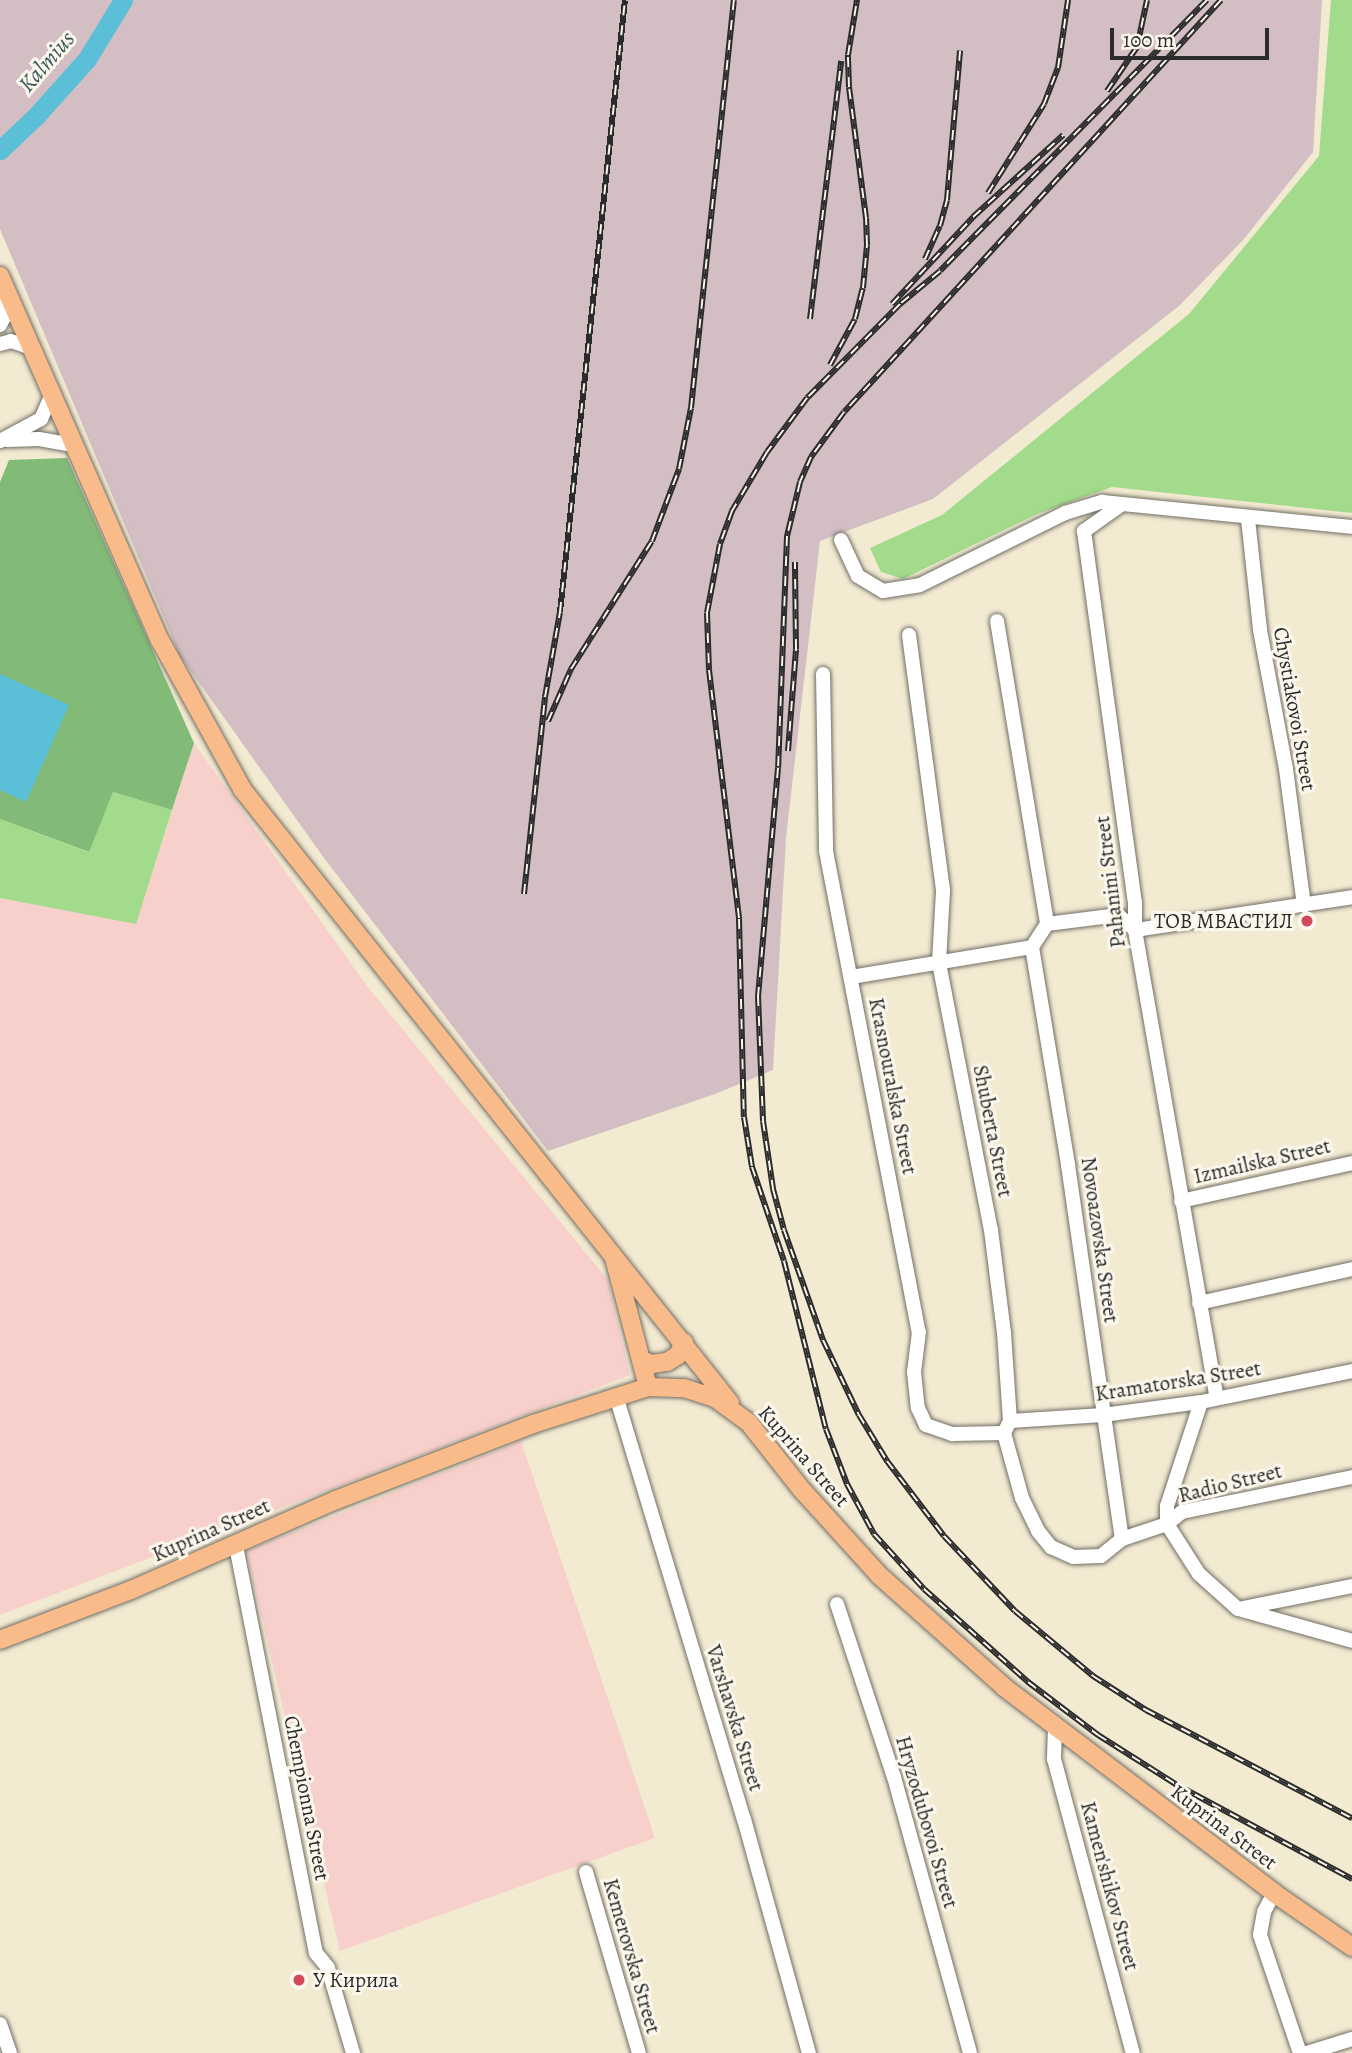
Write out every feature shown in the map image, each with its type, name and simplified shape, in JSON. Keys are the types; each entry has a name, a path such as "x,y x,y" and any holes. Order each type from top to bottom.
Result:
{"main road":[{"path":"1,280 161,642 242,789 684,1342 714,1374 749,1423"},
{"path":"612,1251 648,1387"},
{"path":"641,1360 652,1364 667,1362 678,1355 684,1342"},
{"name":"Kuprina Street","path":"0,1640 236,1546 251,1535 336,1500 533,1424 648,1387 684,1388 715,1398 749,1423 802,1490 880,1576 1004,1687 1274,1893 1352,1947"}],"street":[{"path":"0,325 4,317 1,280"},
{"path":"0,344 11,341 32,348"},
{"path":"1,441 41,419 52,394"},
{"path":"1,441 39,439 74,445"},
{"path":"841,540 858,576 883,591 920,584 1065,513 1101,502 1248,519 1352,527"},
{"name":"Pahanini Street","path":"1122,504 1084,531 1135,902 1135,930 1217,1398"},
{"name":"Chystiakovoi Street","path":"1248,519 1260,630 1286,769 1304,906"},
{"path":"851,977 1032,947 1047,924 997,621"},
{"name":"Shuberta Street","path":"909,635 943,891 940,962 991,1230 1004,1333 1007,1427 1022,1499 1038,1531 1051,1547 1073,1557 1101,1556 1122,1539"},
{"name":"Krasnouralska Street","path":"823,674 826,851 919,1332 914,1372 918,1408 926,1424 952,1434 1007,1427"},
{"path":"1047,924 1118,915 1135,930 1352,897"},
{"name":"Novoazovska Street","path":"1032,947 1069,1165 1122,1539"},
{"name":"Izmailska Street","path":"1181,1201 1352,1163"},
{"path":"1199,1303 1352,1269"},
{"name":"Kramatorska Street","path":"1007,1427 1201,1402 1352,1371"},
{"name":"Varshavska Street","path":"616,1396 744,1819 809,2053"},
{"path":"1201,1402 1171,1490 1167,1524 1199,1574 1238,1609 1352,1641"},
{"name":"Radio Street","path":"1122,1539 1167,1524 1182,1513 1352,1477"},
{"name":"Chempionna Street","path":"236,1546 316,1953 328,1968 354,2053"},
{"path":"1238,1609 1352,1586"},
{"name":"Hryzodubovoi Street","path":"837,1604 894,1777 970,2053"},
{"name":"Kamen'shikov Street","path":"1055,1728 1054,1759 1133,2053"},
{"name":"Kemerovska Street","path":"586,1871 639,2053"},
{"path":"1274,1893 1264,1912 1260,1935 1300,2053"},
{"path":"0,2024 10,2053"},
{"path":"1307,2053 1352,2039"}],"shaded area":[{"path":"0,0 1322,0 1313,152 1244,239 1179,306 933,499 820,541 786,838 773,1070 715,1094 548,1151 324,858 180,656 0,229"},
{"path":"194,743 367,986 608,1280 630,1375 0,1615 0,898 136,923"},
{"path":"521,1441 655,1838 340,1951 246,1551"}],"green space":[{"path":"1331,0 1352,0 1352,513 1112,487 1037,514 903,579 881,572 870,548 942,515 1189,314 1319,156"},
{"path":"67,458 194,743 172,810 113,792 89,852 0,819 0,482 9,460"},
{"path":"113,792 172,810 136,924 0,898 0,819 88,852"}],"water":[{"path":"0,674 69,705 26,802 0,790"}],"waterway":[{"name":"Kalmius","path":"0,150 36,116 87,59 123,0"}],"railway":[{"path":"524,894 545,697 560,612 625,0"},
{"path":"548,721 571,669 652,541 679,469 691,408 734,0"},
{"path":"830,365 855,319 863,288 867,245 849,87 848,55 857,0"},
{"path":"988,193 1044,104 1058,68 1068,0"},
{"path":"1107,91 1137,47 1147,0"},
{"path":"1207,0 940,271 900,304 807,398 767,452 732,511 720,544 707,613 709,670 739,919 744,1117 752,1167 784,1261 826,1429 847,1484 874,1534 924,1589 1028,1682 1098,1735 1177,1785 1352,1879"},
{"path":"1221,0 844,412 811,457 800,482 787,536 778,768 758,996 763,1121 773,1189 784,1230 823,1340 859,1415 887,1461 944,1536 1015,1611 1093,1676 1146,1710 1352,1818"},
{"path":"925,259 940,226 947,200 960,51"},
{"path":"810,319 841,61"},
{"path":"892,304 973,217 1063,135"},
{"path":"788,751 796,649 795,562"}],"place":[{"name":"ТОВ МВАСТИЛ","path":"1307,921"},
{"name":"У Кирила","path":"299,1980"}]}
